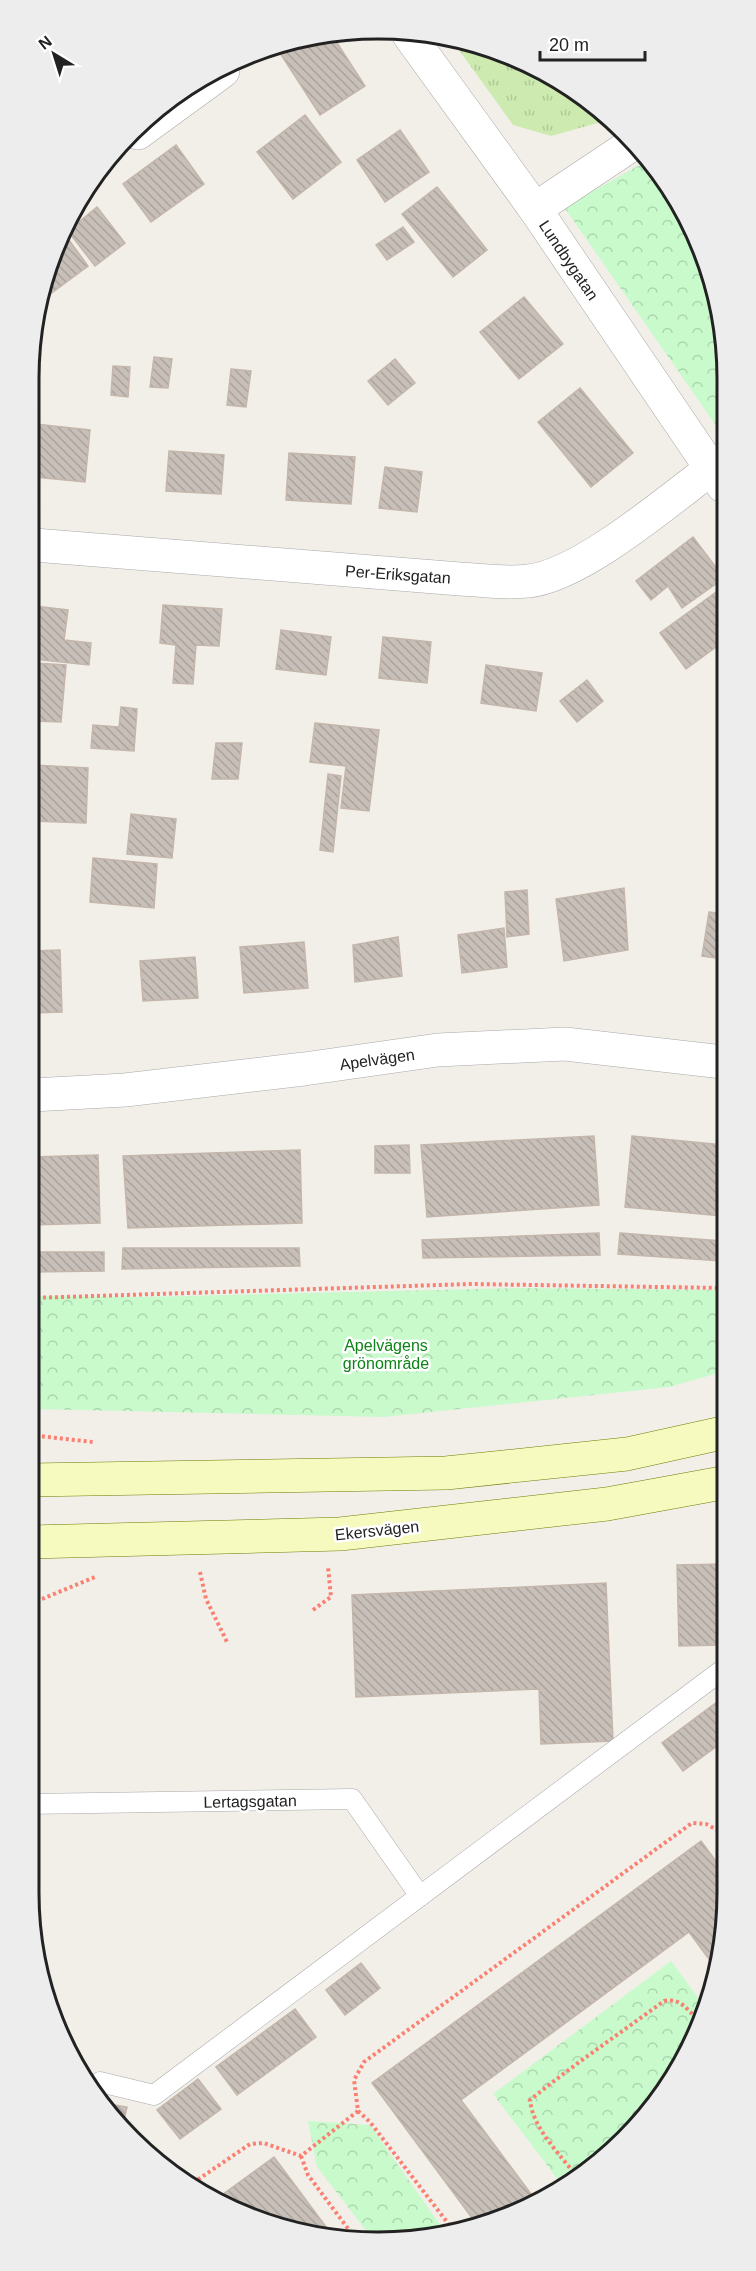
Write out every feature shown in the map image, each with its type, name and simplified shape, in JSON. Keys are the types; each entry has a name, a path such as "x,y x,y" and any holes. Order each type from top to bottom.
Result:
{"main road":[{"path":"39,1480 446,1473 627,1454 717,1434"},
{"name":"Ekersvägen","path":"39,1542 340,1534 607,1504 717,1484"}],"street":[{"name":"Lundbygatan","path":"414,41 717,468"},
{"path":"535,209 627,148"},
{"name":"Per-Eriksgatan","path":"39,545 413,575 528,581 561,573 593,555 717,474"},
{"name":"Apelvägen","path":"39,1095 148,1087 304,1070 438,1050 565,1044 717,1061"}],"lane":[{"path":"100,2082 154,2095 717,1674"},
{"name":"Lertagsgatan","path":"39,1804 352,1799 420,1896"}],"path":[{"path":"39,1298 471,1284 717,1288"},
{"path":"39,1436 96,1442"},
{"path":"313,1610 331,1597 328,1564"},
{"path":"200,1569 206,1599 228,1644"},
{"path":"39,1599 103,1574"},
{"path":"448,2224 370,2122 358,2111 354,2080 364,2062 692,1823 706,1824 717,1830"},
{"path":"573,2170 539,2126 532,2112 530,2100 572,2065 598,2050 664,2001 674,1999 694,2016"},
{"path":"301,2156 358,2111"},
{"path":"197,2180 250,2144 264,2143 301,2156"},
{"path":"301,2156 308,2175 349,2230"}],"green space":[{"path":"459,49 508,65 548,84 600,121 551,136 513,125"},
{"path":"641,164 660,190 672,208 691,248 705,290 716,356 717,427 564,207"},
{"name":"Apelvägens grönområde","path":"520,1288 717,1290 717,1373 669,1387 383,1417 39,1409 39,1296 144,1297"},
{"path":"671,1961 700,2000 672,2062 633,2117 602,2148 558,2180 493,2094"},
{"path":"308,2121 370,2125 441,2226 400,2231 367,2231 317,2167"}],"building":[{"path":"336,42 365,86 320,115 280,54"},
{"path":"305,115 341,162 293,199 257,152"},
{"path":"400,130 429,172 385,202 357,160"},
{"path":"176,145 204,184 151,222 123,184"},
{"path":"437,187 487,250 453,277 402,214"},
{"path":"97,207 125,243 95,266 71,235 76,225"},
{"path":"403,227 414,242 387,260 376,245"},
{"path":"69,240 88,266 50,294"},
{"path":"524,297 563,344 519,379 480,332"},
{"path":"154,357 172,359 168,388 150,387"},
{"path":"395,359 415,383 388,405 368,381"},
{"path":"113,366 130,367 128,397 111,395"},
{"path":"231,369 251,371 246,407 227,405"},
{"path":"580,388 633,453 591,487 538,422"},
{"path":"39,424 90,430 85,482 39,477"},
{"path":"169,451 224,455 221,494 166,491"},
{"path":"289,453 355,457 351,504 286,500"},
{"path":"385,467 422,472 417,512 379,508"},
{"path":"693,537 717,569 717,583 682,608 668,586 651,600 636,581"},
{"path":"717,591 717,646 686,669 660,633"},
{"path":"163,605 222,609 219,646 196,645 193,684 173,683 176,645 160,643"},
{"path":"39,607 68,610 64,640 91,643 89,665 39,660"},
{"path":"281,630 331,637 326,675 276,669"},
{"path":"383,637 431,642 427,683 379,678"},
{"path":"39,663 66,665 61,722 39,721"},
{"path":"486,665 542,673 536,711 481,703"},
{"path":"587,680 603,701 577,722 560,701"},
{"path":"121,707 137,709 134,751 91,748 93,725 119,727"},
{"path":"315,723 379,730 369,811 341,808 346,766 310,762"},
{"path":"216,743 242,743 238,779 212,779"},
{"path":"39,765 88,768 86,823 39,821"},
{"path":"328,774 341,776 333,852 320,850"},
{"path":"131,814 176,819 172,858 127,854"},
{"path":"93,858 157,864 154,908 90,902"},
{"path":"624,888 628,950 564,961 556,899"},
{"path":"527,890 529,934 507,937 505,892"},
{"path":"709,912 717,913 717,958 702,956"},
{"path":"504,928 507,967 462,973 458,935"},
{"path":"398,937 402,976 355,982 353,945"},
{"path":"304,942 308,988 244,993 240,947"},
{"path":"60,950 62,1012 39,1013 39,951"},
{"path":"195,957 198,998 143,1001 140,961"},
{"path":"594,1136 599,1205 427,1217 421,1145"},
{"path":"632,1136 717,1144 717,1216 625,1207"},
{"path":"409,1145 410,1173 375,1173 375,1146"},
{"path":"300,1150 302,1223 128,1228 123,1156"},
{"path":"98,1155 100,1223 39,1225 39,1157"},
{"path":"599,1233 600,1255 423,1258 422,1240"},
{"path":"620,1233 717,1241 717,1261 618,1254"},
{"path":"123,1248 299,1248 300,1266 122,1269"},
{"path":"39,1252 104,1252 104,1271 39,1272"},
{"path":"717,1564 717,1645 679,1646 677,1565"},
{"path":"606,1583 613,1741 541,1744 539,1689 356,1697 352,1595"},
{"path":"717,1702 717,1746 683,1771 662,1743"},
{"path":"701,1841 717,1863 716,1915 710,1960 689,1932 461,2100 532,2195 472,2218 372,2083"},
{"path":"361,1963 380,1988 345,2015 326,1990"},
{"path":"295,2009 316,2037 237,2095 216,2067"},
{"path":"198,2079 221,2109 180,2139 157,2110"},
{"path":"113,2105 127,2107 124,2118"},
{"path":"274,2157 327,2228 269,2214 223,2194"}]}
